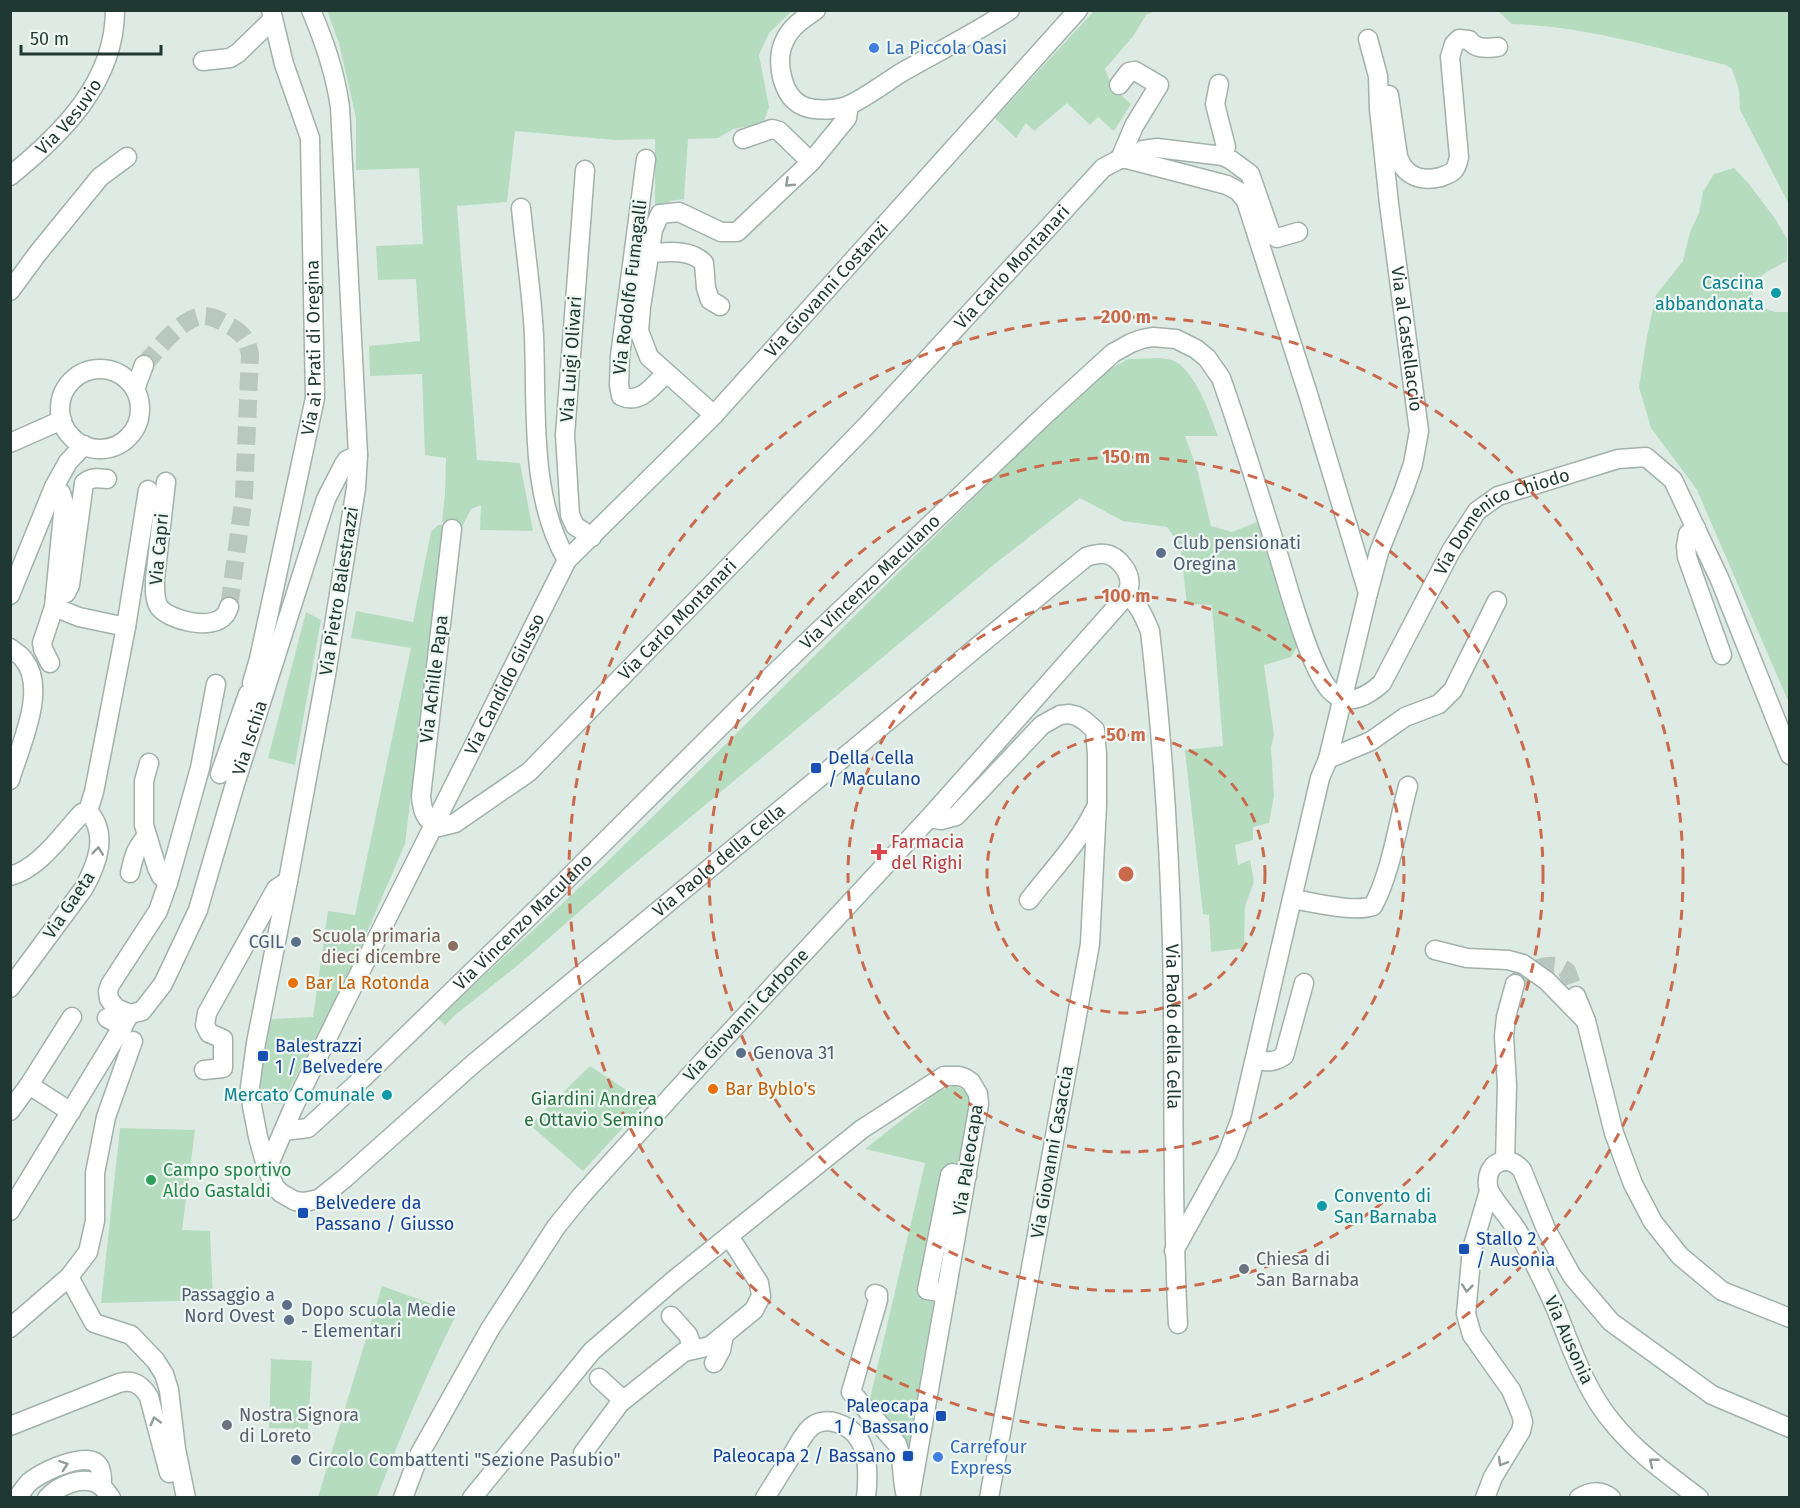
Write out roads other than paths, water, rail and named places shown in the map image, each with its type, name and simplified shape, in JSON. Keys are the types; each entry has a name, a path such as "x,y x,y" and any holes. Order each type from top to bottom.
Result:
{"street":[{"name":"Via Vesuvio","path":"10,176 68,124 83,104 105,63 115,10"},
{"name":"Via Pietro Balestrazzi","path":"295,1201 275,1187 267,1169 258,1137 250,1087 256,1043 328,663 356,488 358,455 340,107 334,72 311,10"},
{"path":"816,10 797,24 784,42 780,57 784,84 793,99 803,106 818,109 849,105 1010,10"},
{"name":"Via Giovanni Costanzi","path":"567,560 714,415 1078,10"},
{"path":"204,61 230,58 238,53 272,15"},
{"name":"Via ai Prati di Oregina","path":"220,774 259,659 315,398 310,138 284,64 272,15"},
{"name":"Via al Castellaccio","path":"1368,39 1378,76 1379,109 1389,204 1419,431 1413,464 1379,552 1368,593"},
{"name":"Via al Castellaccio","path":"1378,76 1387,80 1401,164 1414,177 1423,179 1443,176 1455,169 1459,157 1450,57 1454,44 1459,39 1469,40 1473,45 1481,48 1498,47"},
{"path":"1119,85 1129,72 1135,71 1159,85 1134,126 1127,159 1227,185 1238,191 1246,201 1308,394 1368,593 1328,759 1320,778 1241,1118 1227,1155 1174,1251"},
{"path":"1219,84 1215,104 1226,147 1223,156 1250,174 1271,234 1277,238 1298,232"},
{"name":"Via Rodolfo Fumagalli","path":"714,415 649,357 639,330 653,230 660,214 679,212 721,232 737,232 811,162 848,118 849,105"},
{"path":"743,139 772,129 779,131 811,162"},
{"name":"Via Carlo Montanari","path":"434,825 444,826 455,823 529,772 859,433 1103,168 1143,150 1157,148 1223,156"},
{"path":"10,291 100,177 127,157"},
{"name":"Via Rodolfo Fumagalli","path":"646,159 620,356 621,396 629,400 641,397 666,373"},
{"name":"Via Luigi Olivari","path":"585,170 565,435 570,515 575,526 592,537"},
{"path":"521,208 534,333 538,447 545,504 557,543 567,560"},
{"name":"Via Rodolfo Fumagalli","path":"650,253 684,252 698,257 704,263 706,288 710,300 720,306"},
{"name":"Via Vincenzo Maculano","path":"284,1131 308,1128 364,1077 543,903 760,686 1101,363 1131,343 1153,337 1176,339 1196,349 1215,367 1238,427 1301,628 1323,682 1330,691 1343,699"},
{"path":"135,389 144,365"},
{"path":"103,369 116,372 127,379 135,389 140,413 130,436 120,444 108,448 96,448 84,445 67,431 60,408 69,384 78,375 90,370 103,369"},
{"path":"10,443 62,420"},
{"path":"10,595 15,569 54,487 68,462 84,445"},
{"name":"Via Ischia","path":"13,1200 71,1112 123,1025 142,1011 162,984 198,910 235,784 326,499 344,464 358,455"},
{"name":"Via Domenico Chiodo","path":"1343,699 1365,696 1382,683 1451,551 1477,511 1498,496 1618,459 1646,457 1673,480 1720,580 1790,755"},
{"path":"55,602 66,593 70,585 84,483 94,478 107,479"},
{"name":"Via Capri","path":"166,482 155,579 155,593 159,606 171,616 197,623 216,621 225,616 229,607"},
{"path":"50,663 42,643 55,602 64,503 61,493 54,487"},
{"name":"Via Capri","path":"90,806 126,627 148,490"},
{"path":"1696,528 1688,534 1687,557 1722,656"},
{"name":"Via Achille Papa","path":"434,825 423,811 421,796 452,529"},
{"name":"Via Paolo della Cella","path":"295,1201 304,1202 319,1198 345,1178 473,1064 1086,557 1106,554 1114,557 1125,569 1130,586 1126,594 1134,600 1150,631 1162,757 1172,943 1174,1251 1178,1324"},
{"name":"Via Candido Giusso","path":"267,1169 294,1106 567,560"},
{"name":"Via Giovanni Carbone","path":"403,1497 419,1455 490,1329 549,1236 581,1196 929,818 1126,594"},
{"path":"1328,759 1371,741 1405,717 1439,704 1453,690 1497,601"},
{"path":"55,602 79,617 126,627"},
{"path":"35,737 54,641"},
{"path":"10,648 24,660 34,685 27,727 10,780"},
{"name":"Via Ischia","path":"123,1025 119,1010 109,999 108,991 158,911 168,883 200,768 216,684"},
{"name":"Via Giovanni Casaccia","path":"929,818 941,820 956,816 1042,725 1060,715 1077,716 1095,730 1098,805 1090,944 989,1497"},
{"path":"149,763 144,782 144,825 156,860 156,868 168,883"},
{"path":"1292,899 1353,908 1365,909 1373,906 1386,872 1408,786"},
{"path":"1029,900 1069,850 1098,805"},
{"path":"10,876 20,873 42,856 90,806"},
{"name":"Via Gaeta","path":"10,988 84,888 94,869 99,854 97,824 90,806"},
{"path":"130,873 137,847 147,836"},
{"path":"204,1070 223,1068 223,1038 209,1032 205,1025 207,1012 276,889 288,881"},
{"path":"1435,950 1467,958 1508,960 1523,964 1547,981 1586,1022"},
{"path":"1255,1059 1268,1063 1284,1056 1304,983"},
{"path":"1485,1497 1493,1478 1521,1431 1523,1422 1511,1390 1472,1335 1466,1314 1472,1249 1489,1191 1490,1171 1499,1162 1505,1161 1507,1085 1504,1036 1506,1017 1515,984"},
{"path":"1576,996 1586,1022 1614,1133 1633,1184 1653,1222 1680,1256 1722,1291 1790,1318"},
{"path":"10,1111 72,1017"},
{"path":"10,1328 69,1277 88,1252 95,1221 95,1173 115,1090 123,1025"},
{"name":"Via Paleocapa","path":"472,1497 592,1351 674,1280 862,1129 937,1079 952,1075 966,1078 971,1082 978,1094 979,1104 909,1497"},
{"path":"28,1085 71,1112"},
{"name":"Via Ausonia","path":"1505,1161 1515,1164 1522,1170 1546,1229 1572,1276 1611,1322 1712,1395 1790,1428"},
{"name":"Via Ausonia","path":"1489,1191 1519,1232 1555,1308 1577,1365 1613,1423 1644,1455 1699,1497"},
{"path":"583,1453 623,1400 684,1352 710,1346 754,1310 760,1300 759,1282 729,1236"},
{"path":"69,1277 94,1323 131,1335 155,1360 164,1374 186,1497"},
{"name":"Via Paleocapa","path":"875,1294 878,1295 878,1300 849,1398 897,1444 901,1452 909,1497"},
{"path":"671,1316 688,1335 693,1349"},
{"path":"714,1363 721,1350 724,1335"},
{"path":"599,1378 623,1400"},
{"path":"10,1426 119,1383 134,1382 142,1387 149,1397 176,1497"},
{"path":"765,1497 807,1430 819,1422 827,1421 836,1422 851,1429 862,1443 868,1464 866,1497"},
{"path":"17,1497 30,1481 42,1474 64,1464 87,1459 98,1464 106,1492"},
{"path":"47,1497 62,1486 75,1483 89,1482 106,1492"},
{"path":"1579,1497 1594,1492 1611,1497"}],"tunnel":[{"path":"144,365 172,334 198,317 206,316 223,322 240,333 247,344 250,354 244,496 229,607"},
{"path":"1515,984 1525,974 1547,966 1554,966 1567,971 1576,996"}],"place":[{"name":"La Piccola Oasi","path":"874,48"},
{"name":"Cascina abbandonata","path":"1776,293"},
{"name":"Club pensionati Oregina","path":"1161,553"},
{"name":"Della Cella / Maculano","path":"816,768"},
{"name":"Farmacia del Righi","path":"879,852"},
{"name":"CGIL","path":"296,942"},
{"name":"Scuola primaria dieci dicembre","path":"453,946"},
{"name":"Bar La Rotonda","path":"293,983"},
{"name":"Genova 31","path":"741,1053"},
{"name":"Balestrazzi 1 / Belvedere","path":"263,1056"},
{"name":"Bar Byblo's","path":"713,1089"},
{"name":"Mercato Comunale","path":"387,1095"},
{"name":"Campo sportivo Aldo Gastaldi","path":"151,1180"},
{"name":"Convento di San Barnaba","path":"1322,1206"},
{"name":"Belvedere da Passano / Giusso","path":"303,1213"},
{"name":"Stallo 2 / Ausonia","path":"1464,1249"},
{"name":"Chiesa di San Barnaba","path":"1244,1269"},
{"name":"Passaggio a Nord Ovest","path":"287,1305"},
{"name":"Dopo scuola Medie - Elementari","path":"289,1320"},
{"name":"Paleocapa 1 / Bassano","path":"941,1416"},
{"name":"Nostra Signora di Loreto","path":"227,1425"},
{"name":"Paleocapa 2 / Bassano","path":"908,1456"},
{"name":"Carrefour Express","path":"938,1457"},
{"name":"Circolo Combattenti \"Sezione Pasubio\"","path":"296,1460"}],"park label":[{"name":"Giardini Andrea e Ottavio Semino","path":"594,1109"}]}
